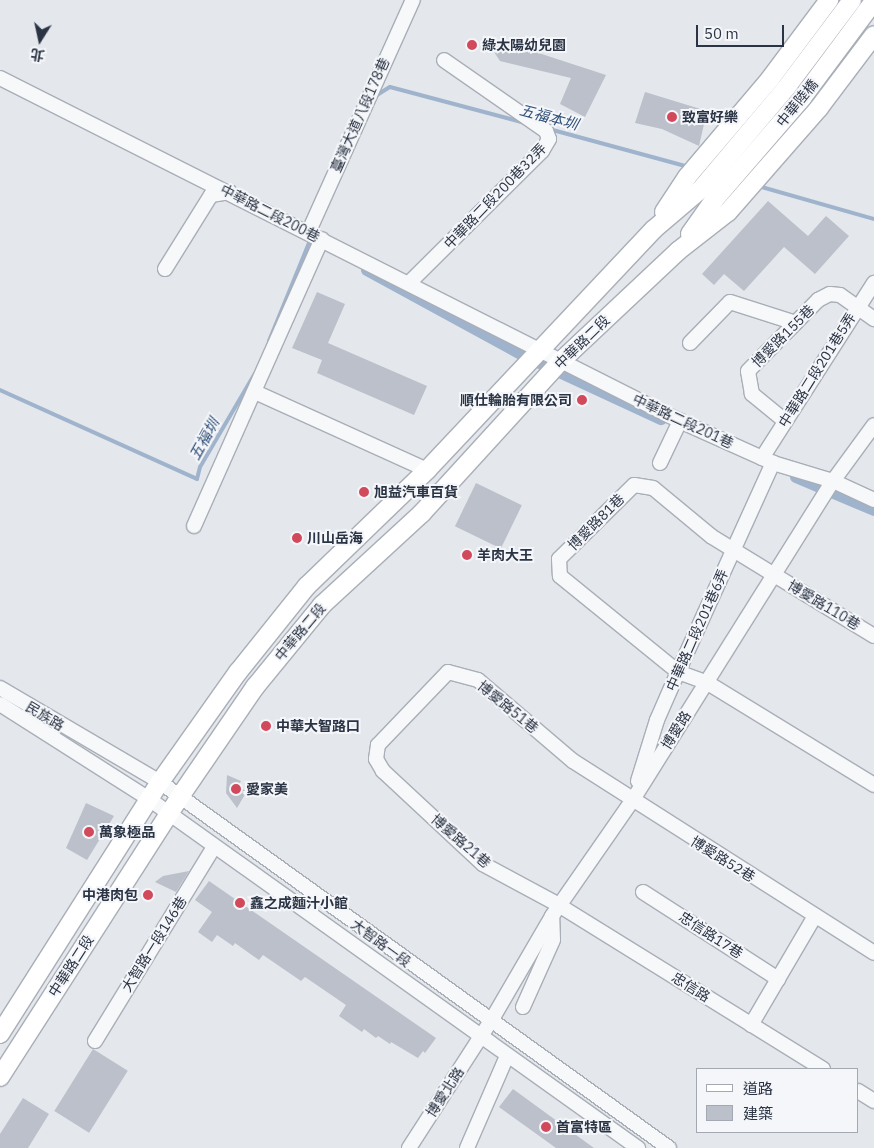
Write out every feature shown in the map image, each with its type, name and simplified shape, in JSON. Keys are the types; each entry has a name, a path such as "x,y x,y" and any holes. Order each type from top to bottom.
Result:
{"main road":[{"name":"中華路二段","path":"653,230 687,178 770,79 829,0"},
{"name":"中華陸橋","path":"701,189 786,88 852,0"},
{"name":"中華陸橋","path":"714,200 802,98 874,1"},
{"name":"中華路二段","path":"0,1077 179,798 256,687 322,605 422,513 561,361 678,251 728,212 770,167 874,34"},
{"name":"中華路二段","path":"0,1034 160,782 238,672 307,586 427,470 653,230 701,189"},
{"name":"中華路二段","path":"678,251 714,200"}],"street":[{"name":"臺灣大道八段178巷","path":"309,231 413,0"},
{"name":"中華路二段200巷32弄","path":"410,282 542,151 549,139 546,132 444,60"},
{"name":"中華路二段200巷","path":"0,78 309,231 539,349"},
{"path":"165,269 211,195 230,192"},
{"path":"194,526 322,239"},
{"name":"中華路二段201巷5弄","path":"768,460 785,420 857,306 874,283"},
{"name":"博愛路155巷","path":"785,420 752,394 748,371 818,300 830,294 840,295 874,319"},
{"path":"690,343 730,302 796,323"},
{"name":"中華路二段201巷","path":"539,349 680,421 768,460 833,481 874,500"},
{"path":"255,392 427,470"},
{"path":"660,464 680,421"},
{"name":"博愛路","path":"481,1037 556,910 632,801 833,481 874,425"},
{"name":"中華路二段201巷6弄","path":"632,801 657,720 732,550 768,460"},
{"name":"博愛路81巷","path":"774,574 711,536 653,488 634,485 559,558 560,576 678,672 706,682 874,785"},
{"name":"博愛路110巷","path":"774,574 874,636"},
{"name":"博愛路51巷","path":"376,759 378,745 448,672 478,680 573,761 632,801"},
{"name":"民族路","path":"0,688 90,743"},
{"name":"民族路","path":"0,704 85,757"},
{"name":"大智路一段","path":"90,743 160,782 179,798 669,1148"},
{"name":"大智路一段","path":"85,757 169,814 638,1148"},
{"name":"博愛路21巷","path":"376,759 383,771 483,864 556,910"},
{"name":"博愛路52巷","path":"632,801 874,953"},
{"name":"大智路一段146巷","path":"94,1041 214,847"},
{"name":"忠信路17巷","path":"643,892 778,979"},
{"path":"523,1008 552,940 556,910"},
{"name":"忠信路","path":"556,910 821,1068"},
{"path":"751,1025 815,916"},
{"name":"博愛北路","path":"409,1148 481,1037"},
{"path":"467,1148 507,1056"},
{"path":"859,1092 874,1101"}],"building":[{"path":"499,40 606,75 585,117 560,104 571,78 500,61 494,52"},
{"name":"致富好樂","path":"645,92 707,111 699,146 662,129 635,123"},
{"path":"768,201 808,236 826,216 849,236 815,274 784,247 744,291 724,274 714,285 702,274"},
{"path":"317,292 345,304 328,343 427,386 414,415 317,373 322,360 292,348"},
{"path":"476,483 522,505 501,548 455,526"},
{"path":"227,775 241,781 238,787 247,791 237,808 226,793"},
{"name":"萬象極品","path":"86,803 114,816 87,860 66,848"},
{"path":"189,871 176,892 155,882 163,876"},
{"path":"209,881 436,1038 425,1053 423,1051 418,1058 391,1042 390,1044 378,1036 376,1038 364,1029 362,1032 339,1016 346,1005 305,977 301,981 263,955 259,960 235,943 233,946 217,935 212,942 198,932 212,912 195,900"},
{"path":"93,1049 128,1071 89,1133 54,1111"},
{"name":"首富特區","path":"513,1089 594,1148 556,1148 499,1107"},
{"path":"23,1098 49,1114 28,1148 0,1148 0,1134"}],"waterway":[{"name":"五福本圳","path":"377,95 390,87 522,122"},
{"name":"五福本圳","path":"549,129 689,167"},
{"name":"五福本圳","path":"758,186 874,219"},
{"name":"五福圳","path":"269,341 309,243 315,245"},
{"path":"367,270 525,356 661,419"},
{"name":"五福圳","path":"0,390 197,479 200,467 254,375"},
{"path":"796,477 874,510"}],"place":[{"name":"綠太陽幼兒園","path":"472,45"},
{"name":"致富好樂","path":"672,117"},
{"name":"順仕輪胎有限公司","path":"582,400"},
{"name":"旭益汽車百貨","path":"364,492"},
{"name":"川山岳海","path":"297,538"},
{"name":"羊肉大王","path":"467,555"},
{"name":"中華大智路口","path":"266,726"},
{"name":"愛家美","path":"236,789"},
{"name":"萬象極品","path":"89,832"},
{"name":"中港肉包","path":"148,895"},
{"name":"鑫之成麵汁小館","path":"240,903"},
{"name":"首富特區","path":"546,1127"}]}
